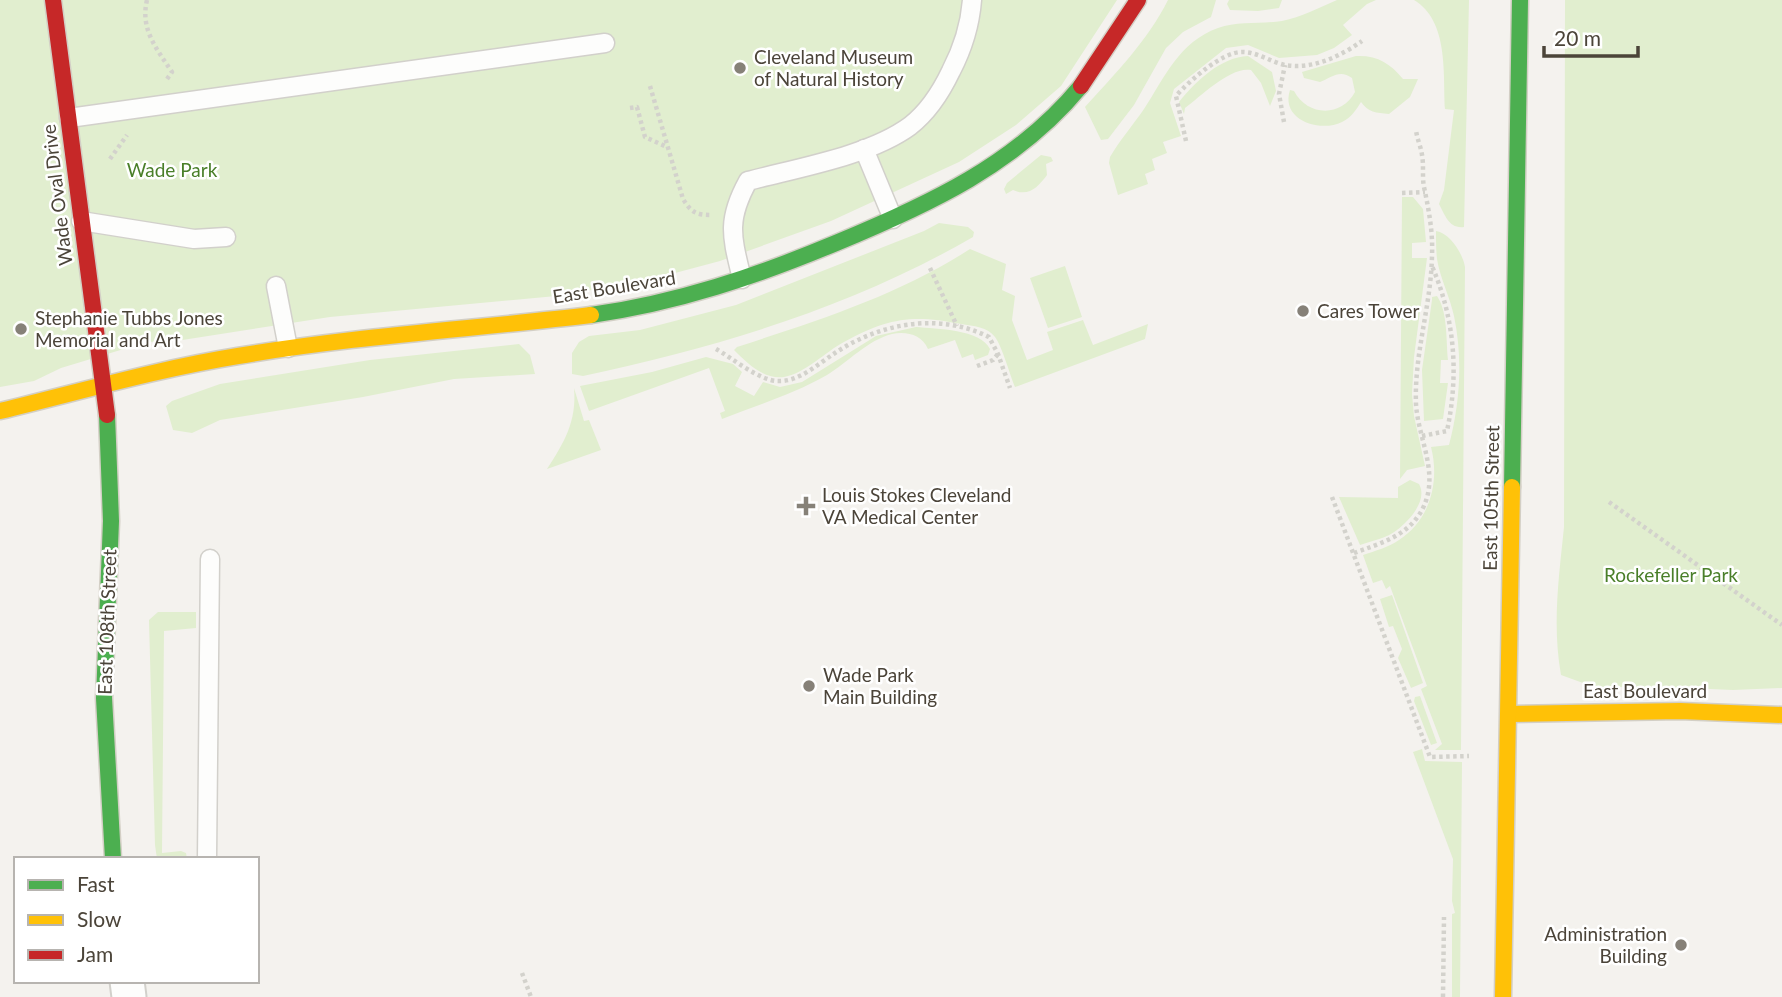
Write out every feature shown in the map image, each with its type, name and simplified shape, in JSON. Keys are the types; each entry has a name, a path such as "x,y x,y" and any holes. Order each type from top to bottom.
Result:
{"street":[{"name":"Wade Oval Drive","path":"53,0 97,346 105,384"},
{"name":"East Boulevard","path":"0,411 184,366 288,348 620,310 663,302 742,279 821,250 893,219 981,174 1013,152 1045,125 1079,87 1098,63 1138,0"},
{"name":"East 105th Street","path":"1503,997 1520,0"},
{"name":"East 108th Street","path":"105,384 111,521 104,698 113,857"},
{"name":"East Boulevard","path":"1509,714 1619,710 1782,715"}],"lane":[{"path":"742,279 732,234 735,209 748,181 864,149 911,126 931,106 961,53 970,23 972,0"},
{"path":"69,118 605,43"},
{"path":"864,149 893,219"},
{"path":"81,221 194,239 226,237"},
{"path":"276,286 288,348"},
{"path":"207,857 210,559"}],"path":[{"path":"1186,141 1176,96 1225,55 1249,52 1285,65 1303,65 1339,56 1362,41"},
{"path":"1284,122 1279,94 1285,65"},
{"path":"650,86 683,200 696,214 716,215 733,220"},
{"path":"630,108 637,107 645,137 668,148"},
{"path":"1354,553 1390,540 1403,532 1422,510 1428,490 1430,462 1416,405 1417,369 1432,265 1432,225 1416,130"},
{"path":"1402,193 1425,192"},
{"path":"1422,436 1447,431 1453,398 1454,363 1450,319 1432,265"},
{"path":"930,268 957,326"},
{"path":"716,349 763,378 776,382 805,374 841,349 883,330 934,322 957,326 989,337 1010,388"},
{"path":"977,366 993,360 998,354"},
{"path":"1332,497 1430,757 1469,756"},
{"path":"1609,502 1782,625"},
{"path":"1443,997 1444,917"},
{"path":"522,973 531,997"}],"green space":[{"name":"Wade Park","path":"0,0 1117,0 1061,86 1016,125 959,162 831,221 720,261 567,295 330,317 176,341 147,342 61,368 34,381 0,387"},
{"path":"1168,0 1216,0 1211,17 1183,32 1166,48 1134,105 1108,139 1101,140 1085,107 1141,43"},
{"path":"1229,0 1282,0 1279,8 1258,11 1230,10 1227,4"},
{"path":"1337,0 1376,0 1367,4 1343,25 1352,35 1334,48 1317,55 1279,58 1248,45 1226,48 1174,89 1170,103 1181,136 1163,142 1167,153 1152,159 1155,170 1145,174 1148,184 1118,195 1109,163 1110,157 1166,73 1193,42 1218,28 1233,24 1282,21"},
{"path":"1414,0 1469,0 1464,227 1451,224 1439,204 1444,190 1454,110 1445,109 1444,65 1439,34 1425,9"},
{"name":"Rockefeller Park","path":"1565,0 1782,0 1782,688 1733,690 1594,687 1561,675 1557,619 1564,527"},
{"path":"1248,56 1272,72 1276,91 1270,106 1261,83 1251,70 1243,70 1216,83 1185,108 1184,114 1179,102 1201,78 1219,65"},
{"path":"1356,56 1382,61 1403,79 1418,79 1410,97 1389,114 1366,108 1361,102 1348,118 1333,125 1313,125 1296,116 1288,100 1290,90 1307,105 1324,111 1341,106 1355,92 1352,78 1348,75 1336,75 1320,82 1304,78 1302,72"},
{"path":"1041,155 1051,157 1053,161 1046,164 1047,175 1040,183 1033,190 1013,190 1006,194 1004,189 1007,183"},
{"path":"1402,197 1413,197 1423,209 1426,242 1412,243 1412,258 1427,258 1412,394 1425,466 1407,470 1400,479"},
{"path":"939,223 968,227 974,232 973,237 880,284 784,322 634,365 583,376 572,374 572,353 579,342 589,336 640,330 736,305"},
{"path":"1436,231 1455,245 1465,267 1461,750 1435,750 1442,744 1421,689 1427,686 1390,586 1386,589 1382,580 1373,583 1363,555 1395,542 1410,532 1418,522 1425,511 1433,487 1431,447 1449,445 1453,429 1458,397 1459,348 1454,316 1437,259"},
{"path":"970,249 1006,264 1002,290 1015,296 1012,320 1027,360 1053,350 1047,332 1083,320 1093,345 1148,324 1145,339 1015,387 1000,347 992,334 980,328 929,319 887,323 859,334 800,371 784,377 763,373 734,350 886,293"},
{"path":"1065,266 1082,317 1048,328 1030,278"},
{"path":"1437,296 1445,318 1448,360 1441,360 1440,383 1448,383 1443,419 1424,421 1422,370 1432,297"},
{"path":"916,327 957,331 977,337 990,349 988,355 975,360 973,354 962,358 955,340 928,349 922,340 913,335 892,334 866,346 814,382 722,419 720,413 725,411 709,368 589,411 580,386 652,372 706,357 733,364 742,372 735,386 754,396 763,382 780,387 802,382 876,336"},
{"path":"519,344 530,355 535,374 454,379 220,420 192,433 173,430 166,406 172,401 220,384 370,360"},
{"path":"574,388 584,421 589,420 601,450 547,469 568,431 573,411"},
{"path":"1410,480 1419,484 1421,490 1419,503 1412,515 1393,533 1360,545 1339,497 1398,498 1398,487"},
{"path":"1392,595 1423,683 1411,688 1398,658 1402,649 1393,626 1389,627 1380,599"},
{"path":"158,612 196,612 196,628 164,631 162,853 181,851 186,853 187,857 157,857 149,620"},
{"path":"1420,696 1437,743 1431,745 1414,701 1415,697"},
{"path":"1422,749 1425,761 1462,762 1460,997 1452,997 1452,914 1455,913 1452,901 1453,859 1413,752"}],"traffic: fast":[{"path":"1512,487 1520,0"},
{"path":"591,315 685,296 746,277 870,229 937,197 1000,160 1056,114 1081,86"},
{"path":"107,415 111,521 104,698 113,857"}],"traffic: slow":[{"path":"0,411 148,374 238,356 370,338 591,315"},
{"path":"1503,997 1512,487"},
{"path":"1509,714 1680,711 1782,715"}],"traffic: jam":[{"path":"53,0 107,415"},
{"path":"1081,86 1138,0"}],"place":[{"name":"Cleveland Museum of Natural History","path":"740,68"},
{"name":"Cares Tower","path":"1303,311"},
{"name":"Stephanie Tubbs Jones Memorial and Art","path":"21,329"},
{"name":"Louis Stokes Cleveland VA Medical Center","path":"806,506"},
{"name":"Wade Park Main Building","path":"809,686"},
{"name":"Administration Building","path":"1681,945"}]}
